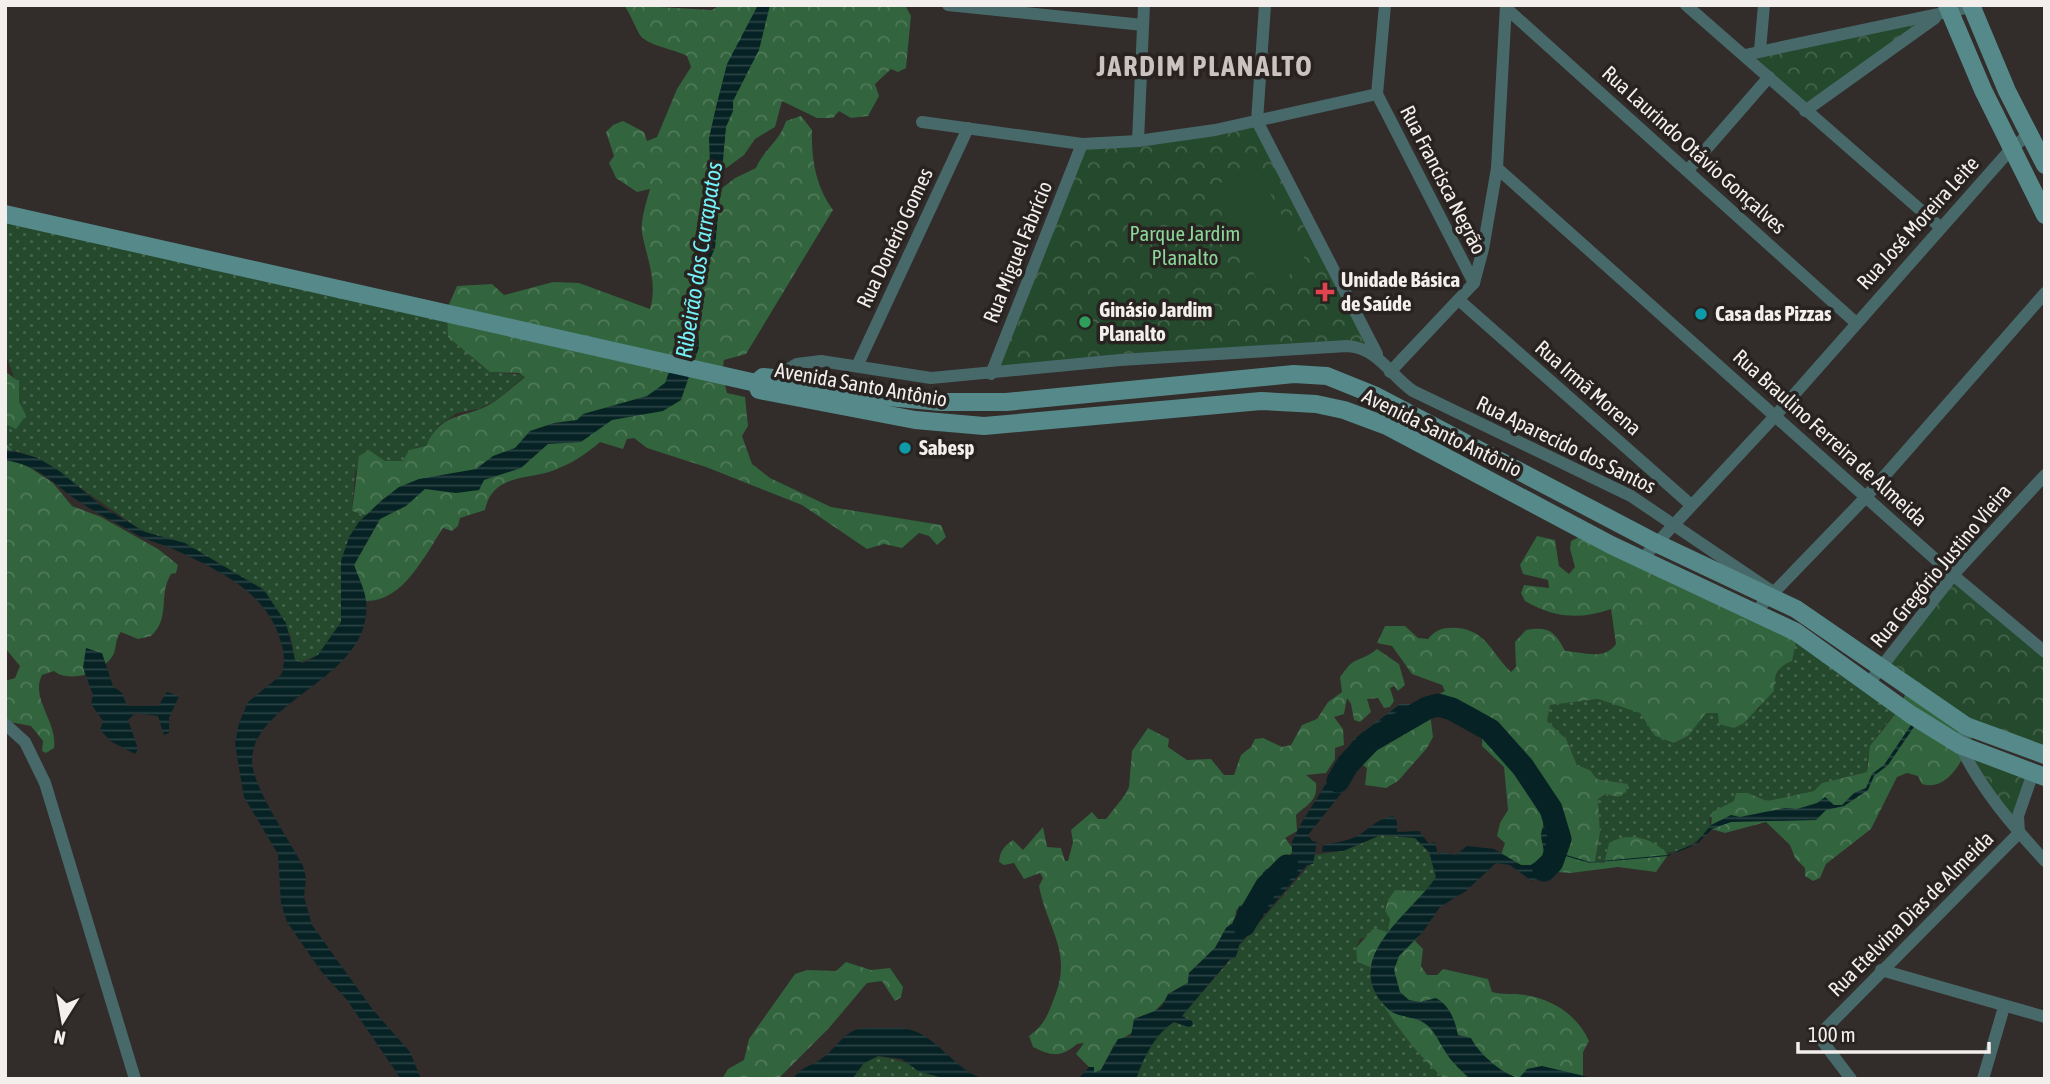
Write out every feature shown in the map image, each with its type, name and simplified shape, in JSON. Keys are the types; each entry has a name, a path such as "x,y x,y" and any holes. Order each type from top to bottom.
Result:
{"street":[{"path":"948,5 1143,25"},
{"path":"1138,141 1144,5"},
{"path":"1257,121 1265,5"},
{"path":"922,122 1082,144 1138,141 1257,121 1377,94 1384,5"},
{"path":"1686,5 1940,227"},
{"path":"1760,50 1764,5"},
{"path":"1390,372 1412,346 1460,301 1474,283 1483,249 1497,167 1506,6"},
{"name":"Rua Laurindo Otávio Gonçalves","path":"1506,6 1855,322"},
{"path":"1745,55 1971,6 2045,165"},
{"path":"1805,111 1945,11"},
{"path":"1945,11 2045,215"},
{"path":"1688,170 1769,77"},
{"name":"Rua Francisca Negrão","path":"1377,94 1474,283"},
{"name":"Rua Aparecido dos Santos","path":"1257,121 1378,355 1390,372 1430,400 1631,496 1772,594"},
{"name":"Rua Donério Gomes","path":"858,364 968,128"},
{"name":"Rua José Moreira Leite","path":"1642,559 1690,504 1776,415 1855,322 2011,149 2029,134"},
{"name":"Rua Miguel Fabrício","path":"991,374 1082,144"},
{"name":"Rua Braulino Ferreira de Almeida","path":"1497,167 1953,575 2045,652"},
{"name":"Avenida Santo Antônio","path":"5,214 699,371 756,383 763,377 773,386 915,420 984,426 1261,401 1316,404 1344,410 1387,426 1642,559 1796,632 1960,745 2039,775"},
{"path":"1756,611 1866,497 2045,293"},
{"name":"Rua Irmã Morena","path":"1460,301 1690,504"},
{"path":"773,386 797,364 809,362 858,364 931,378 1120,360 1347,346 1363,348 1378,355"},
{"name":"Avenida Santo Antônio","path":"773,386 973,403 1294,374 1327,376 1374,395 1656,543 1772,594 1966,726 2045,755"},
{"name":"Rua Gregório Justino Vieira","path":"1869,683 1953,575 2045,475"},
{"path":"5,724 25,742 45,783 135,1079"},
{"path":"1966,726 1960,745 1980,780 2019,833 2045,861"},
{"name":"Rua Etelvina Dias de Almeida","path":"1851,1079 1823,1042 1826,1028 2019,833 2020,809 2039,775"},
{"path":"1881,970 2045,1017"},
{"path":"1983,1079 2004,1007"}],"green space":[{"path":"624,5 712,10 720,5 905,5 911,16 906,68 898,72 891,69 875,84 879,96 868,116 851,118 839,111 833,118 817,118 782,101 775,127 755,139 744,155 725,169 706,201 735,178 756,168 786,121 801,116 812,130 816,172 822,192 833,210 746,354 724,360 722,373 727,393 745,397 748,426 742,436 752,464 770,478 831,507 941,525 946,537 937,545 929,536 919,533 902,548 884,544 867,549 802,505 706,467 647,448 634,438 627,439 623,449 600,442 578,459 559,468 502,485 494,490 485,510 460,518 458,526 452,531 443,528 412,575 402,585 391,594 366,601 354,565 380,519 352,511 359,456 369,450 385,461 403,461 409,450 426,446 440,426 456,417 484,408 525,377 519,373 490,372 448,337 447,309 457,286 492,284 504,295 553,282 579,283 650,309 653,289 642,228 650,189 637,192 616,178 609,163 614,156 606,132 623,121 644,132 647,141 657,137 677,89 691,67 687,56 644,39"},
{"path":"1932,20 1805,103 1751,53"},
{"name":"Parque Jardim Planalto","path":"1256,124 1371,347 997,370 1084,148"},
{"path":"1255,165 1308,265 1262,289 1209,189"},
{"path":"5,221 448,319 448,337 490,372 526,375 496,401 478,409 457,413 438,426 426,446 416,448 403,461 385,461 369,450 355,472 352,511 366,515 359,522 341,561 341,622 318,655 299,663 295,660 291,636 266,594 138,528 38,458 9,449 5,443 5,424 13,426 19,391 5,353"},
{"path":"5,371 19,382 19,402 26,415 16,429 5,424"},
{"path":"5,443 29,467 53,483 72,506 101,517 158,549 178,565 176,573 171,574 167,582 161,622 151,636 138,639 121,632 110,660 87,674 69,676 54,671 42,675 39,693 54,738 54,748 46,753 42,751 43,741 31,726 5,721 5,681 15,678 20,666 5,648"},
{"path":"1537,536 1555,540 1559,566 1569,574 1575,567 1570,549 1571,541 1579,537 1797,636 1792,661 1777,672 1774,691 1744,723 1734,728 1719,724 1718,713 1706,713 1688,736 1674,743 1655,736 1640,713 1598,699 1550,705 1547,721 1566,739 1577,765 1590,770 1597,779 1628,784 1626,792 1618,797 1606,794 1598,799 1600,832 1595,862 1604,863 1609,843 1625,837 1641,838 1656,844 1668,855 1656,872 1618,867 1571,873 1545,871 1521,865 1501,855 1505,843 1497,836 1500,823 1508,810 1504,767 1482,746 1483,726 1452,709 1438,706 1430,713 1433,737 1427,748 1398,781 1386,788 1365,785 1367,768 1353,758 1354,739 1400,704 1417,705 1445,691 1442,685 1412,674 1392,646 1377,643 1385,626 1405,626 1418,638 1428,639 1444,628 1468,630 1483,638 1511,672 1516,667 1515,642 1526,630 1540,629 1550,632 1565,651 1599,654 1616,644 1611,609 1589,615 1567,616 1546,611 1525,601 1521,593 1524,585 1549,588 1548,580 1523,574 1520,565"},
{"path":"1953,575 2045,652 2045,754 1975,729 1881,667"},
{"path":"1797,636 1896,713 1872,747 1867,772 1822,783 1815,791 1767,801 1748,793 1709,819 1711,828 1686,847 1663,853 1609,843 1604,863 1595,863 1600,832 1598,799 1627,784 1597,779 1590,770 1577,765 1566,739 1547,721 1550,705 1598,699 1641,713 1655,736 1674,743 1687,737 1705,713 1718,713 1744,723 1751,713 1759,709"},
{"path":"1377,649 1399,664 1405,685 1398,691 1394,686 1390,688 1394,701 1390,707 1384,708 1378,698 1367,699 1371,712 1360,722 1354,720 1347,698 1344,714 1334,717 1343,729 1344,745 1335,748 1335,759 1326,773 1306,775 1316,783 1315,794 1311,802 1296,815 1297,831 1285,838 1294,850 1265,883 1267,897 1249,902 1236,910 1235,921 1226,928 1215,948 1189,973 1188,983 1175,990 1155,1011 1134,1019 1134,1031 1114,1045 1101,1070 1094,1073 1093,1067 1089,1067 1076,1054 1084,1043 1056,1054 1033,1047 1029,1036 1041,1025 1059,984 1060,955 1039,886 1043,878 1040,873 1024,879 1014,863 1004,865 999,862 1005,847 1013,840 1023,850 1043,827 1047,847 1061,848 1065,861 1068,861 1073,842 1071,830 1092,812 1098,819 1106,819 1125,795 1129,787 1132,751 1148,728 1169,739 1168,747 1187,760 1211,759 1224,775 1234,775 1241,755 1251,747 1255,739 1263,738 1282,747 1291,745 1302,725 1317,719 1328,702 1342,692 1340,677 1349,666"},
{"path":"1909,687 1975,729 1968,748 1957,768 1942,782 1922,784 1918,776 1907,773 1897,777 1871,829 1826,864 1820,878 1813,881 1805,876 1805,868 1795,858 1790,845 1766,822 1725,833 1711,829 1712,812 1734,801 1736,793 1748,793 1767,801 1814,791 1822,783 1867,772 1870,746 1896,713"},
{"path":"1965,757 2033,773 2019,833"},
{"path":"1381,835 1415,838 1429,852 1436,877 1426,891 1395,890 1385,911 1390,919 1388,932 1360,939 1356,948 1357,962 1370,967 1379,996 1398,1027 1444,1079 1136,1079 1155,1040 1174,1022 1182,1025 1192,1021 1181,1017 1231,959 1236,957 1239,946 1314,860 1314,855 1343,851"},
{"path":"1395,890 1426,891 1432,919 1415,941 1423,949 1421,966 1427,975 1437,975 1443,969 1488,979 1492,992 1535,997 1563,1010 1578,1024 1589,1041 1583,1052 1583,1079 1444,1079 1433,1068 1388,1012 1373,981 1370,967 1357,962 1356,948 1374,928 1388,932 1390,919 1385,911"},
{"path":"846,962 871,970 890,968 903,987 901,997 895,1001 882,981 867,983 829,1028 778,1079 722,1079 728,1069 744,1060 749,1039 795,974 807,970 836,971"},
{"path":"878,1056 913,1065 946,1079 852,1079 864,1063"}],"water":[{"path":"758,5 770,5 759,50 733,101 733,111 726,127 715,248 703,275 697,311 699,347 681,400 663,411 612,420 581,442 548,444 521,468 484,480 479,490 456,493 425,489 406,506 380,519 354,565 366,601 363,627 352,650 290,703 257,739 252,761 254,772 265,799 303,866 306,878 304,897 312,925 373,1010 410,1052 421,1079 401,1079 347,1000 321,971 287,922 281,903 278,854 244,797 235,744 239,723 248,702 281,675 283,670 283,648 273,622 251,595 222,574 173,549 139,536 72,497 30,467 5,460 5,449 38,458 58,470 103,507 145,532 185,543 264,590 286,623 295,660 303,663 318,655 341,622 341,561 349,537 359,522 381,501 399,487 419,479 476,469 493,456 515,448 530,431 554,423 577,420 583,414 647,396 665,383 679,345 698,255 710,165 709,138 716,107 727,64"},
{"path":"86,648 102,653 113,686 122,693 127,706 158,706 167,692 179,696 169,718 169,733 164,735 158,716 135,713 128,720 138,749 135,754 112,742 100,730 103,721 91,704 93,695 83,668"},
{"path":"1437,697 1472,707 1510,736 1554,801 1560,819 1556,852 1590,862 1668,855 1696,843 1711,825 1731,815 1740,817 1785,808 1797,809 1817,803 1825,797 1834,805 1842,805 1854,793 1866,788 1872,774 1884,765 1915,719 1918,721 1888,765 1874,776 1868,790 1844,806 1826,810 1816,820 1731,822 1712,829 1697,844 1668,856 1589,863 1556,853 1543,875 1532,881 1510,865 1496,863 1466,891 1440,907 1423,932 1399,956 1394,970 1400,992 1409,1000 1420,1002 1436,998 1441,1001 1451,1014 1458,1035 1471,1038 1485,1057 1498,1068 1519,1078 1527,1069 1542,1066 1597,1079 1470,1079 1450,1059 1427,1025 1392,1012 1374,991 1370,973 1374,955 1396,922 1436,877 1429,852 1415,838 1381,835 1343,851 1322,852 1323,845 1353,838 1393,816 1397,822 1397,832 1419,831 1429,844 1435,842 1438,855 1442,852 1456,855 1467,846 1494,849 1521,865 1531,865 1544,855 1541,834 1544,824 1538,799 1519,763 1506,747 1475,721 1438,706 1408,731 1370,744 1356,752 1346,771 1351,781 1308,835 1312,841 1317,842 1313,864 1307,865 1239,945 1236,957 1230,959 1182,1016 1192,1021 1193,1025 1189,1027 1174,1022 1167,1027 1150,1047 1136,1079 1078,1079 1089,1067 1094,1067 1094,1073 1101,1070 1118,1039 1131,1036 1134,1019 1155,1011 1162,1006 1168,994 1188,983 1189,973 1215,948 1226,928 1235,921 1239,906 1249,902 1252,896 1264,900 1267,897 1263,873 1266,869 1275,871 1292,855 1292,842 1302,822 1354,739 1400,704 1417,705"},
{"path":"863,1028 903,1028 919,1033 966,1070 987,1079 946,1079 918,1071 902,1059 878,1056 864,1063 852,1079 793,1079 800,1071 824,1057 846,1035"}],"waterway":[{"name":"Ribeirão dos Carrapatos","path":"1338,781 1348,764 1370,741 1427,708 1438,705 1452,709 1490,730 1523,767 1551,809 1560,839 1552,862 1544,870"},
{"name":"Ribeirão dos Carrapatos","path":"1244,925 1266,887 1287,866"}],"place":[{"name":"Unidade Básica de Saúde","path":"1325,292"},
{"name":"Casa das Pizzas","path":"1701,314"},
{"name":"Ginásio Jardim Planalto","path":"1085,322"},
{"name":"Sabesp","path":"905,448"}],"district":[{"name":"JARDIM PLANALTO","path":"1205,66"}]}
